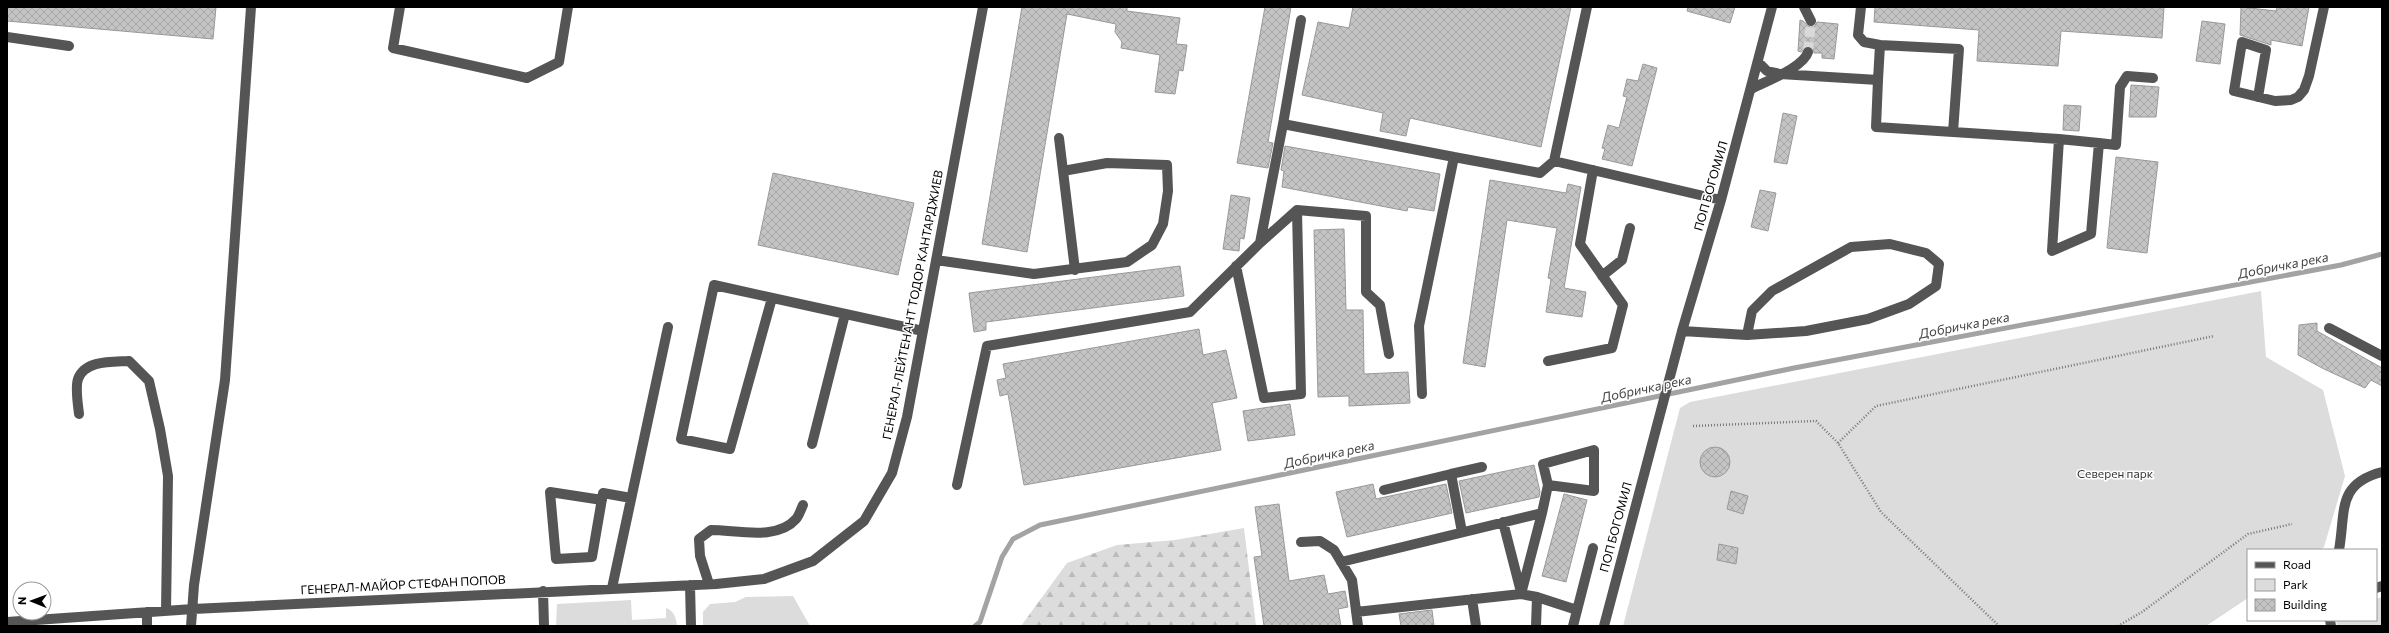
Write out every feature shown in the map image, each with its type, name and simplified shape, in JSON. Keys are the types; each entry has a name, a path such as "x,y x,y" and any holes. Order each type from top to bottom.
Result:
{"street":[{"path":"191,626 194,585 225,380 251,7"},
{"path":"400,7 393,48 527,78 559,62 568,7"},
{"name":"ГЕНЕРАЛ-ЛЕЙТЕНАНТ ТОДОР КАНТАРДЖИЕВ","path":"799,566 813,561 864,521 892,473 907,417 983,7"},
{"path":"1283,124 1540,173 1554,161 1587,7"},
{"name":"ПОП БОГОМИЛ","path":"1604,626 1654,434 1682,331 1721,200 1772,7"},
{"path":"1804,7 1811,21"},
{"path":"1861,7 1858,35 1864,42 1880,46 1959,48 1953,132"},
{"path":"2258,97 2266,50 2242,42 2234,91 2258,97 2275,101 2291,100 2304,90 2324,7"},
{"path":"1260,243 1301,20"},
{"path":"7,37 70,46"},
{"path":"1880,46 1876,127 2116,145 2120,87 2127,76 2153,78"},
{"path":"1751,89 1806,59 1808,52"},
{"path":"1758,62 1767,71 1780,74 1878,80"},
{"path":"1059,138 1075,270"},
{"path":"2059,140 2052,251 2091,234 2100,143"},
{"path":"1422,394 1419,326 1454,157"},
{"path":"1554,161 1721,200"},
{"path":"936,260 1034,274 1075,270 1127,262 1152,245 1163,224 1168,191 1166,165 1107,163 1063,171"},
{"path":"1548,361 1612,348 1622,305 1580,244 1593,170"},
{"path":"1236,266 1264,398 1302,394 1297,210"},
{"path":"957,485 987,346 1190,312 1260,243 1297,210 1366,216 1366,292 1380,305 1389,354"},
{"path":"1602,276 1622,260 1630,228"},
{"path":"1682,331 1747,335 1806,331 1868,319 1910,304 1936,286 1939,264 1926,253 1890,244 1851,247 1772,291 1752,311 1747,335"},
{"path":"772,298 730,449 681,439 714,285 923,331"},
{"path":"812,444 845,314"},
{"path":"612,588 668,327"},
{"path":"2329,328 2382,356"},
{"path":"79,414 77,380 84,369 102,363 129,361 149,381 160,429 168,476 166,611"},
{"path":"1521,594 1548,485 1543,464 1594,450 1594,490 1548,485"},
{"path":"1384,490 1482,467"},
{"path":"2339,549 2342,515 2347,497 2355,483 2370,475 2382,472"},
{"path":"1451,474 1462,532"},
{"path":"602,500 550,492 556,559 592,557 602,500 603,493 631,498"},
{"path":"709,584 700,556 699,540 712,530 756,534 776,531 796,519 803,505"},
{"path":"1341,562 1542,513"},
{"path":"1503,522 1521,594"},
{"path":"1301,542 1320,541 1334,550 1352,580 1358,626"},
{"path":"1573,626 1593,548"},
{"name":"ГЕНЕРАЛ-МАЙОР СТЕФАН ПОПОВ","path":"7,622 193,609 709,584 764,579 799,566"},
{"path":"690,584 691,626"},
{"path":"543,591 544,626"},
{"path":"1356,612 1521,594 1577,610"},
{"path":"1536,626 1537,598"},
{"path":"1472,599 1476,626"},
{"path":"147,612 147,626"}],"path":[{"path":"1838,443 1876,406 2214,336"},
{"path":"1693,426 1816,421 1838,443 1881,512 1999,626"},
{"path":"2118,626 2142,612 2248,534 2292,524"}],"green space":[{"name":"Северен парк","path":"2261,291 2266,357 2323,390 2345,476 2324,547 2321,549 2247,549 2247,599 2206,626 1623,626 1680,408 1690,402"},
{"path":"1244,528 1256,626 1021,626 1067,563 1117,545 1175,540"},
{"path":"793,596 810,626 703,626 703,612 710,604 735,602 746,597"},
{"path":"2382,597 2382,626 2337,626 2336,621 2377,621 2377,599"},
{"path":"631,600 632,620 666,618 666,608 674,615 677,626 556,626 557,604"}],"building":[{"path":"7,7 216,7 213,39 7,21"},
{"path":"1022,7 1127,7 1127,11 1180,18 1176,44 1187,45 1183,71 1179,70 1175,94 1155,92 1160,55 1121,48 1122,42 1115,32 1116,24 1067,14 1027,252 982,244"},
{"path":"1265,7 1291,7 1268,142 1273,143 1268,168 1237,163"},
{"path":"1353,7 1571,7 1541,147 1410,118 1406,136 1380,131 1383,113 1302,95 1318,22 1349,28"},
{"path":"1688,7 1735,7 1730,23 1687,11"},
{"path":"1875,7 2164,7 2162,38 2061,31 2058,66 1977,61 1979,30 1874,22"},
{"path":"2241,7 2276,11 2277,7 2309,7 2302,46 2271,40 2271,45 2240,35"},
{"path":"1800,20 1810,27 1814,27 1817,22 1838,24 1834,59 1822,58 1822,53 1814,53 1813,48 1808,46 1801,52 1798,51"},
{"path":"2202,21 2225,24 2220,64 2196,61"},
{"path":"1643,64 1657,68 1632,166 1602,159 1605,149 1602,148 1608,125 1619,128 1627,97 1623,96 1627,79 1638,81"},
{"path":"2131,85 2159,87 2156,117 2129,117"},
{"path":"2064,105 2081,106 2079,131 2063,130"},
{"path":"1783,113 1797,116 1787,164 1774,162"},
{"path":"1285,146 1440,174 1434,211 1408,207 1407,211 1282,187 1284,171 1281,170"},
{"path":"2116,157 2158,162 2147,253 2107,248"},
{"path":"773,173 914,203 898,275 758,245"},
{"path":"1490,180 1566,193 1568,184 1581,187 1564,288 1586,292 1582,317 1546,312 1551,279 1548,278 1557,228 1507,220 1485,367 1463,363"},
{"path":"1760,190 1776,193 1768,231 1751,227"},
{"path":"1231,195 1250,198 1244,239 1240,238 1239,251 1223,249"},
{"path":"1344,229 1346,310 1363,310 1364,374 1408,372 1410,403 1349,406 1349,396 1318,397 1314,230"},
{"path":"1180,266 1184,296 986,322 986,330 974,332 969,293"},
{"path":"2317,323 2317,331 2382,368 2382,386 2371,380 2365,388 2298,355 2299,325"},
{"path":"1199,329 1203,355 1226,350 1237,398 1212,403 1221,450 1024,485 1008,394 1000,396 997,380 1006,378 1003,364"},
{"path":"1290,404 1295,435 1248,441 1243,411"},
{"path":"1715,447 1726,451 1730,462 1726,473 1715,477 1704,473 1700,462 1704,451"},
{"path":"1534,465 1540,492 1539,497 1466,513 1459,481"},
{"path":"1373,484 1376,499 1446,484 1452,513 1347,537 1336,492"},
{"path":"1731,491 1748,496 1743,514 1727,509"},
{"path":"1564,494 1587,500 1566,582 1542,576"},
{"path":"1279,504 1289,581 1324,575 1328,594 1345,591 1348,607 1338,609 1341,626 1264,626 1254,557 1262,556 1255,507"},
{"path":"1719,544 1738,548 1736,564 1717,560"},
{"path":"1432,610 1434,626 1401,626 1399,614"}],"waterway":[{"name":"Добричка река","path":"975,626 980,622 1002,557 1013,539 1040,525 1794,368 2341,265 2382,254"}],"tunnel":[{"path":"1808,52 1811,21"}]}
